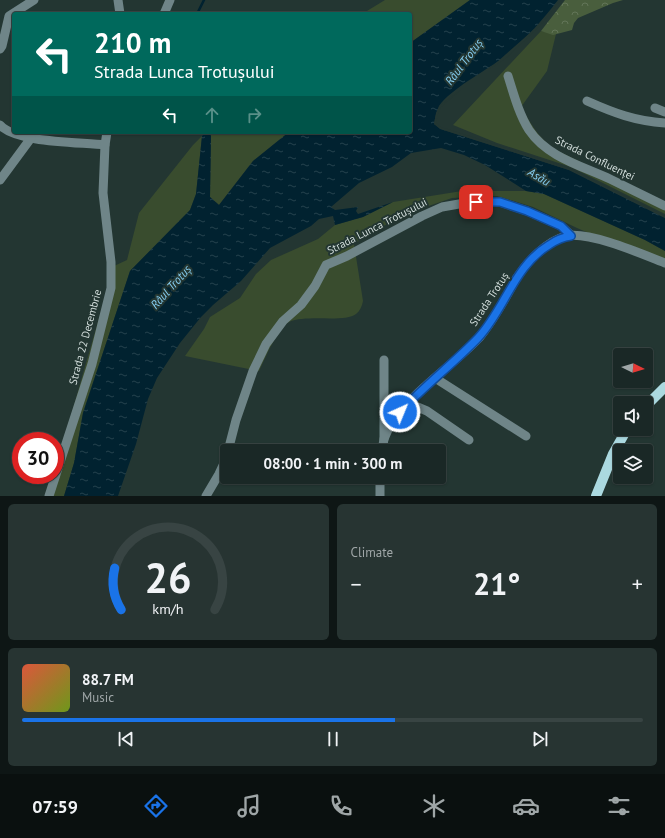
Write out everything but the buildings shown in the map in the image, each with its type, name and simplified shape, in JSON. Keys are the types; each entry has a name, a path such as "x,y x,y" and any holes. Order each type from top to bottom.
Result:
{"main road":[{"path":"653,399 665,387"},
{"path":"596,496 613,454 623,436"}],"street":[{"path":"15,12 34,0"},
{"path":"165,12 170,0"},
{"path":"0,49 9,16 12,14"},
{"name":"Strada Confluenței","path":"508,76 523,119 530,131 543,145 565,160 610,179 665,206"},
{"path":"587,101 631,119 665,123"},
{"path":"656,108 665,112"},
{"path":"0,125 12,133"},
{"path":"13,134 31,138 105,145"},
{"name":"Strada 22 Decembrie","path":"49,496 92,364 111,288 111,262 103,193 107,134"},
{"path":"0,180 31,138"},
{"name":"Strada Lunca Trotușului","path":"230,444 236,420 253,371 266,344 283,322 301,305 326,265 347,256 442,207 476,202 500,202 527,211 561,226 571,236"},
{"name":"Strada Trotuș","path":"384,439 390,426 408,403 473,343 486,329 520,272 531,258 542,249 564,236 593,238 665,263"},
{"name":"Strada Trotuș","path":"383,444 384,360"},
{"path":"434,378 526,436"},
{"path":"408,403 427,411 469,440"},
{"path":"206,496 220,472"},
{"path":"380,484 380,496"}],"green space":[{"path":"385,0 470,0 412,42 412,12 365,12"},
{"path":"565,0 623,0 578,18 574,23 572,30 553,35 541,31"},
{"path":"541,31 556,34 547,71 521,107 532,125 539,135 554,149 665,203 665,214 571,167 497,143 453,125"},
{"path":"210,134 287,134 253,161 219,205 210,197"},
{"path":"202,136 196,194 190,210 130,271 83,413 74,463 64,496 46,496 50,484 64,484 64,438 114,266 127,260 139,213 193,145"},
{"path":"462,191 526,191 544,194 645,240 665,251 665,266 577,228 533,207 497,196 452,198 402,215 354,244 363,301 359,311 351,317 306,319 289,322 276,337 259,371 185,356 204,329 210,317 240,298 256,274 271,260 318,239 335,225 363,217 393,202"}],"water":[{"path":"470,0 558,0 546,16 518,45 503,58 460,87 444,100 438,108 434,124 441,129 569,170 665,218 665,251 645,240 544,194 526,191 485,165 464,155 441,148 411,153 392,167 359,183 331,207 335,210 358,207 356,211 358,214 393,202 363,217 335,225 333,216 319,219 311,226 270,248 241,281 201,317 180,343 157,378 148,399 136,444 118,496 64,496 74,463 83,413 130,271 190,210 196,194 202,136 204,134 210,134 211,136 210,197 219,205 253,161 287,134 412,134 412,42"}],"pier":[{"path":"559,0 560,1 540,26 505,59 488,70 539,25"},
{"path":"461,90 441,107 436,123 441,127 569,168 665,216 665,218 569,170 440,129 434,124 436,113 440,105"}],"waterway":[{"path":"198,12 204,0"}],"route":[{"path":"400,412 483,333 520,272 531,258 542,249 564,236 571,236 561,226 527,211 500,202 476,202"}],"water label":[{"name":"Râul Trotuș","path":"464,62"},
{"name":"Asău","path":"539,177"},
{"name":"Râul Trotuș","path":"171,287"}]}
